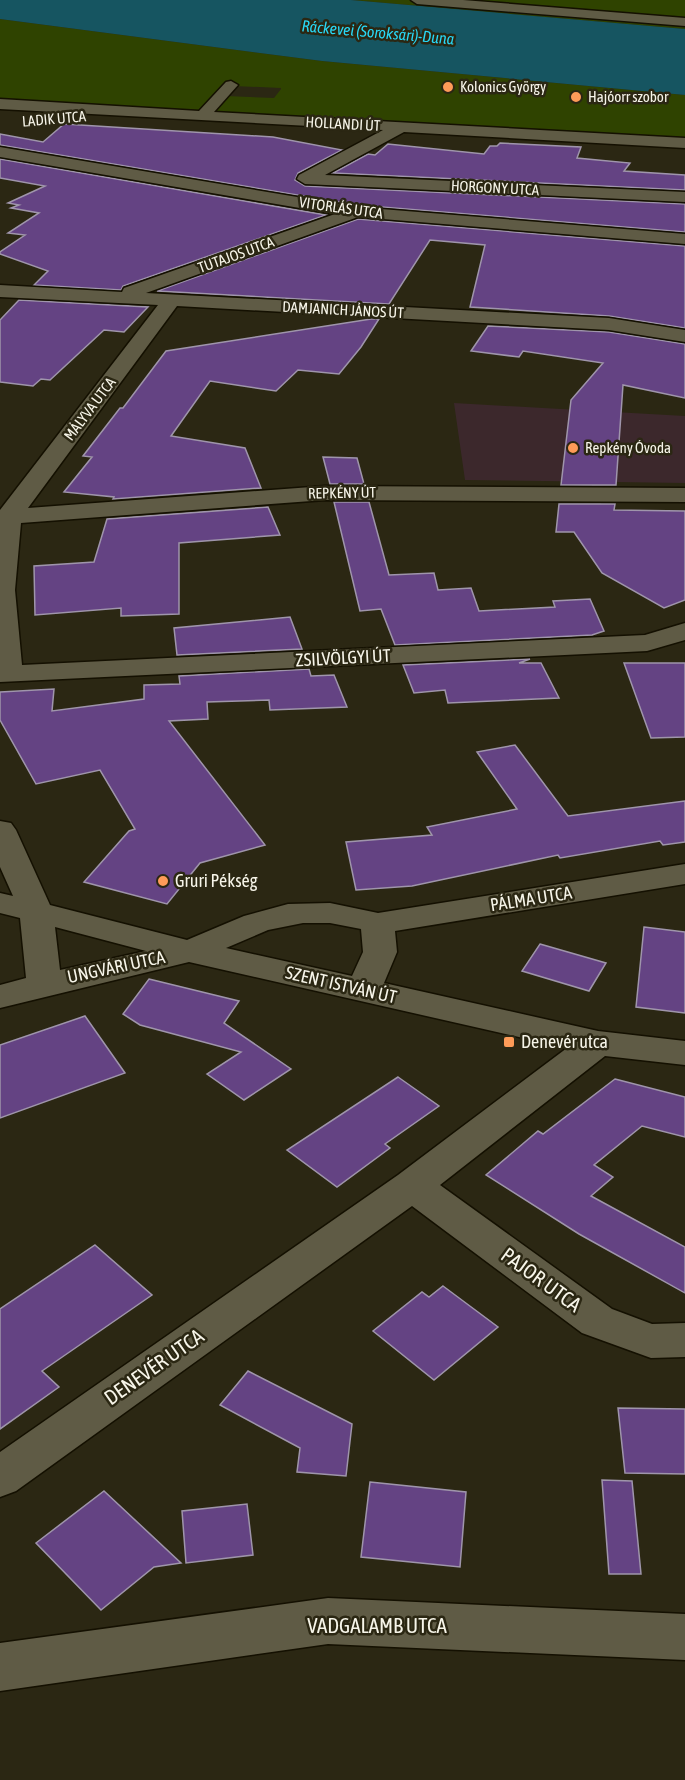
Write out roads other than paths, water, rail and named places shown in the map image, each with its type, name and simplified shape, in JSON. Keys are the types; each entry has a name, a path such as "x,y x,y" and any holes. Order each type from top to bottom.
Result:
{"street":[{"path":"417,0 685,22"},
{"path":"591,14 607,0"},
{"path":"201,116 231,85"},
{"name":"HOLLANDI ÚT","path":"0,104 685,143"},
{"name":"LADIK UTCA","path":"23,122 91,116 107,111"},
{"path":"269,198 401,127"},
{"name":"VITORLÁS UTCA","path":"0,152 357,212 685,240"},
{"name":"HORGONY UTCA","path":"305,179 685,197"},
{"name":"TUTAJOS UTCA","path":"115,298 357,212"},
{"name":"DAMJANICH JÁNOS ÚT","path":"0,291 609,324 685,336"},
{"name":"MÁLYVA UTCA","path":"4,517 171,301"},
{"name":"REPKÉNY ÚT","path":"4,517 325,493 685,495"},
{"path":"4,517 2,590 4,673"},
{"name":"ZSILVÖLGYI ÚT","path":"4,673 647,644 685,631"},
{"name":"UNGVÁRI UTCA","path":"0,830 36,911 44,982"},
{"name":"PÁLMA UTCA","path":"189,951 256,923 308,911 344,913 377,923 685,874"},
{"name":"SZENT ISTVÁN ÚT","path":"0,903 189,951 598,1043 685,1053"},
{"path":"363,990 380,952 377,923"},
{"name":"UNGVÁRI UTCA","path":"0,997 44,982 189,951"},
{"name":"DENEVÉR UTCA","path":"0,1477 412,1185 598,1043"},
{"name":"PAJOR UTCA","path":"412,1185 597,1321 651,1341 685,1340"},
{"name":"VADGALAMB UTCA","path":"0,1667 328,1621 685,1637"}],"water":[{"name":"Ráckevei (Soroksári)-Duna","path":"0,0 351,0 685,29 685,95 322,61 0,19"}],"place":[{"name":"Kolonics György","path":"448,87"},
{"name":"Hajóorr szobor","path":"576,97"},
{"name":"Repkény Óvoda","path":"573,448"},
{"name":"Gruri Pékség","path":"163,881"},
{"name":"Denevér utca","path":"509,1042"}]}
